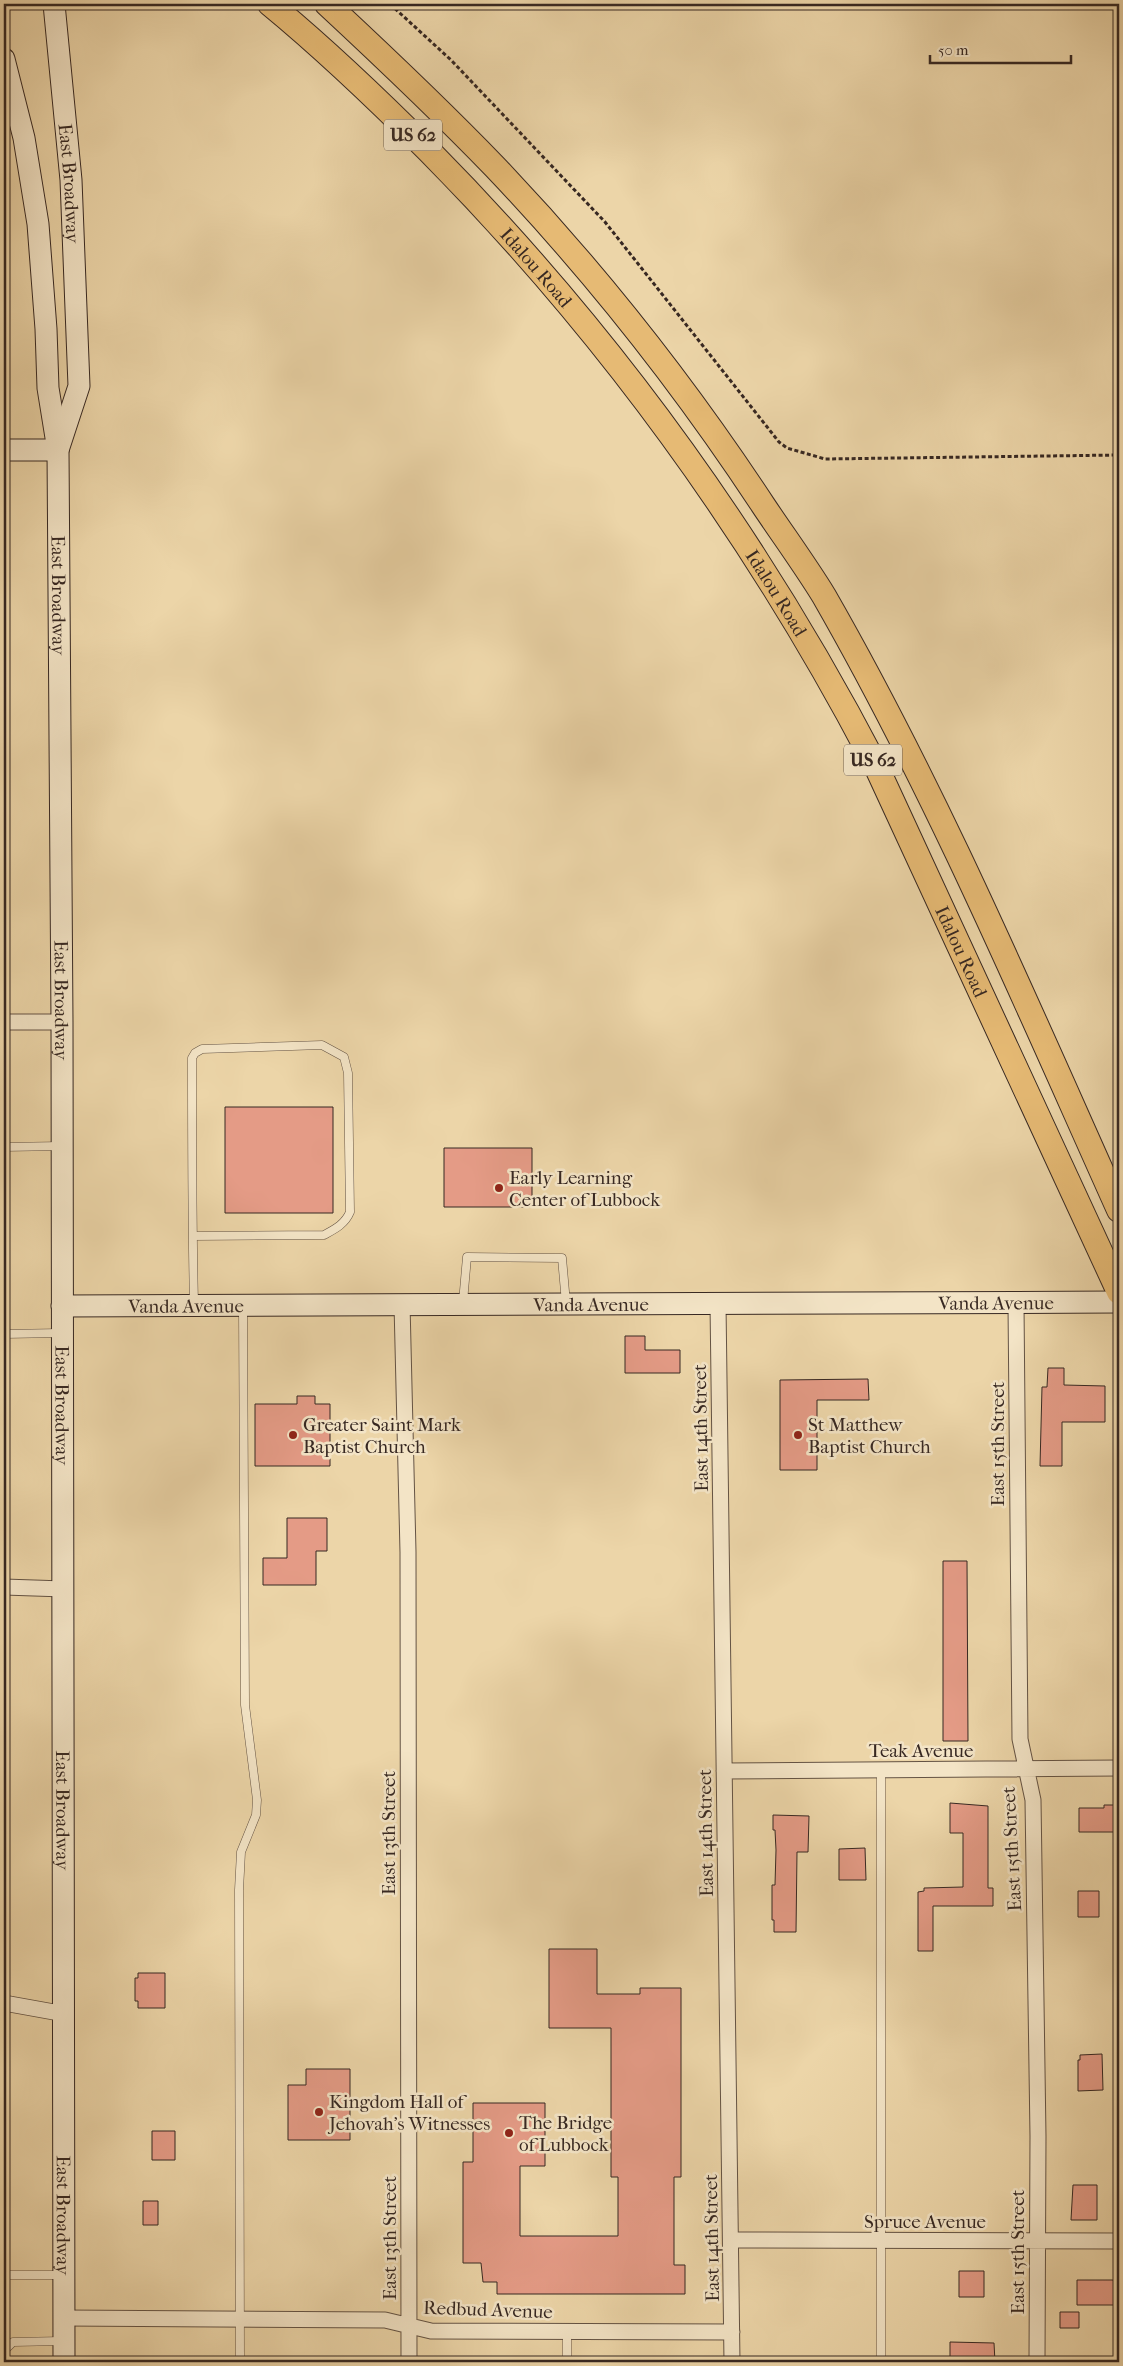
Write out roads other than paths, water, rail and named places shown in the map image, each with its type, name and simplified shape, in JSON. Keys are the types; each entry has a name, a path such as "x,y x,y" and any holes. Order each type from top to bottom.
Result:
{"main road":[{"name":"East Broadway","path":"54,4 66,105 71,180 79,386 58,450"},
{"name":"Idalou Road","path":"270,4 385,107 486,208 610,353 732,520 795,620 844,703 877,768 1119,1292"},
{"name":"Idalou Road","path":"327,4 394,66 494,167 624,314 684,391 734,461 822,594 933,804 1119,1210"},
{"name":"East Broadway","path":"4,59 24,138 38,224 48,388 58,450 64,1589 64,2362"},
{"path":"4,450 58,450"},
{"name":"Vanda Avenue","path":"62,1306 1016,1304 1119,1302"}],"street":[{"path":"4,1022 62,1022"},
{"name":"East 13th Street","path":"402,1304 408,1552 410,2362"},
{"name":"East 14th Street","path":"718,1304 732,2362"},
{"name":"East 15th Street","path":"1016,1304 1020,1739 1033,1800 1037,2241 1036,2362"},
{"path":"4,1587 64,1589"},
{"name":"Teak Avenue","path":"724,1771 1119,1768"},
{"path":"4,2003 64,2014"},
{"name":"Spruce Avenue","path":"731,2240 1119,2241"},
{"name":"Redbud Avenue","path":"64,2318 385,2320 431,2331 732,2332"}],"lane":[{"path":"193,1236 324,1235 347,1219 350,1212 348,1073 344,1057 322,1045 202,1049 195,1053 192,1058 193,1236 194,1305"},
{"path":"4,1147 61,1146"},
{"path":"463,1304 467,1257 562,1258 566,1304"},
{"path":"240,2362 239,1890 241,1852 256,1815 257,1800 245,1705 243,1305"},
{"path":"4,1334 62,1334"},
{"path":"880,1770 881,2362"},
{"path":"4,2275 64,2275"},
{"path":"567,2332 567,2362"},
{"path":"4,2351 13,2342 64,2341"}],"place":[{"name":"Early Learning Center of Lubbock","path":"499,1188"},
{"name":"Greater Saint Mark Baptist Church","path":"293,1435"},
{"name":"St Matthew Baptist Church","path":"798,1435"},
{"name":"Kingdom Hall of Jehovah's Witnesses","path":"319,2112"},
{"name":"The Bridge of Lubbock","path":"509,2133"}]}
